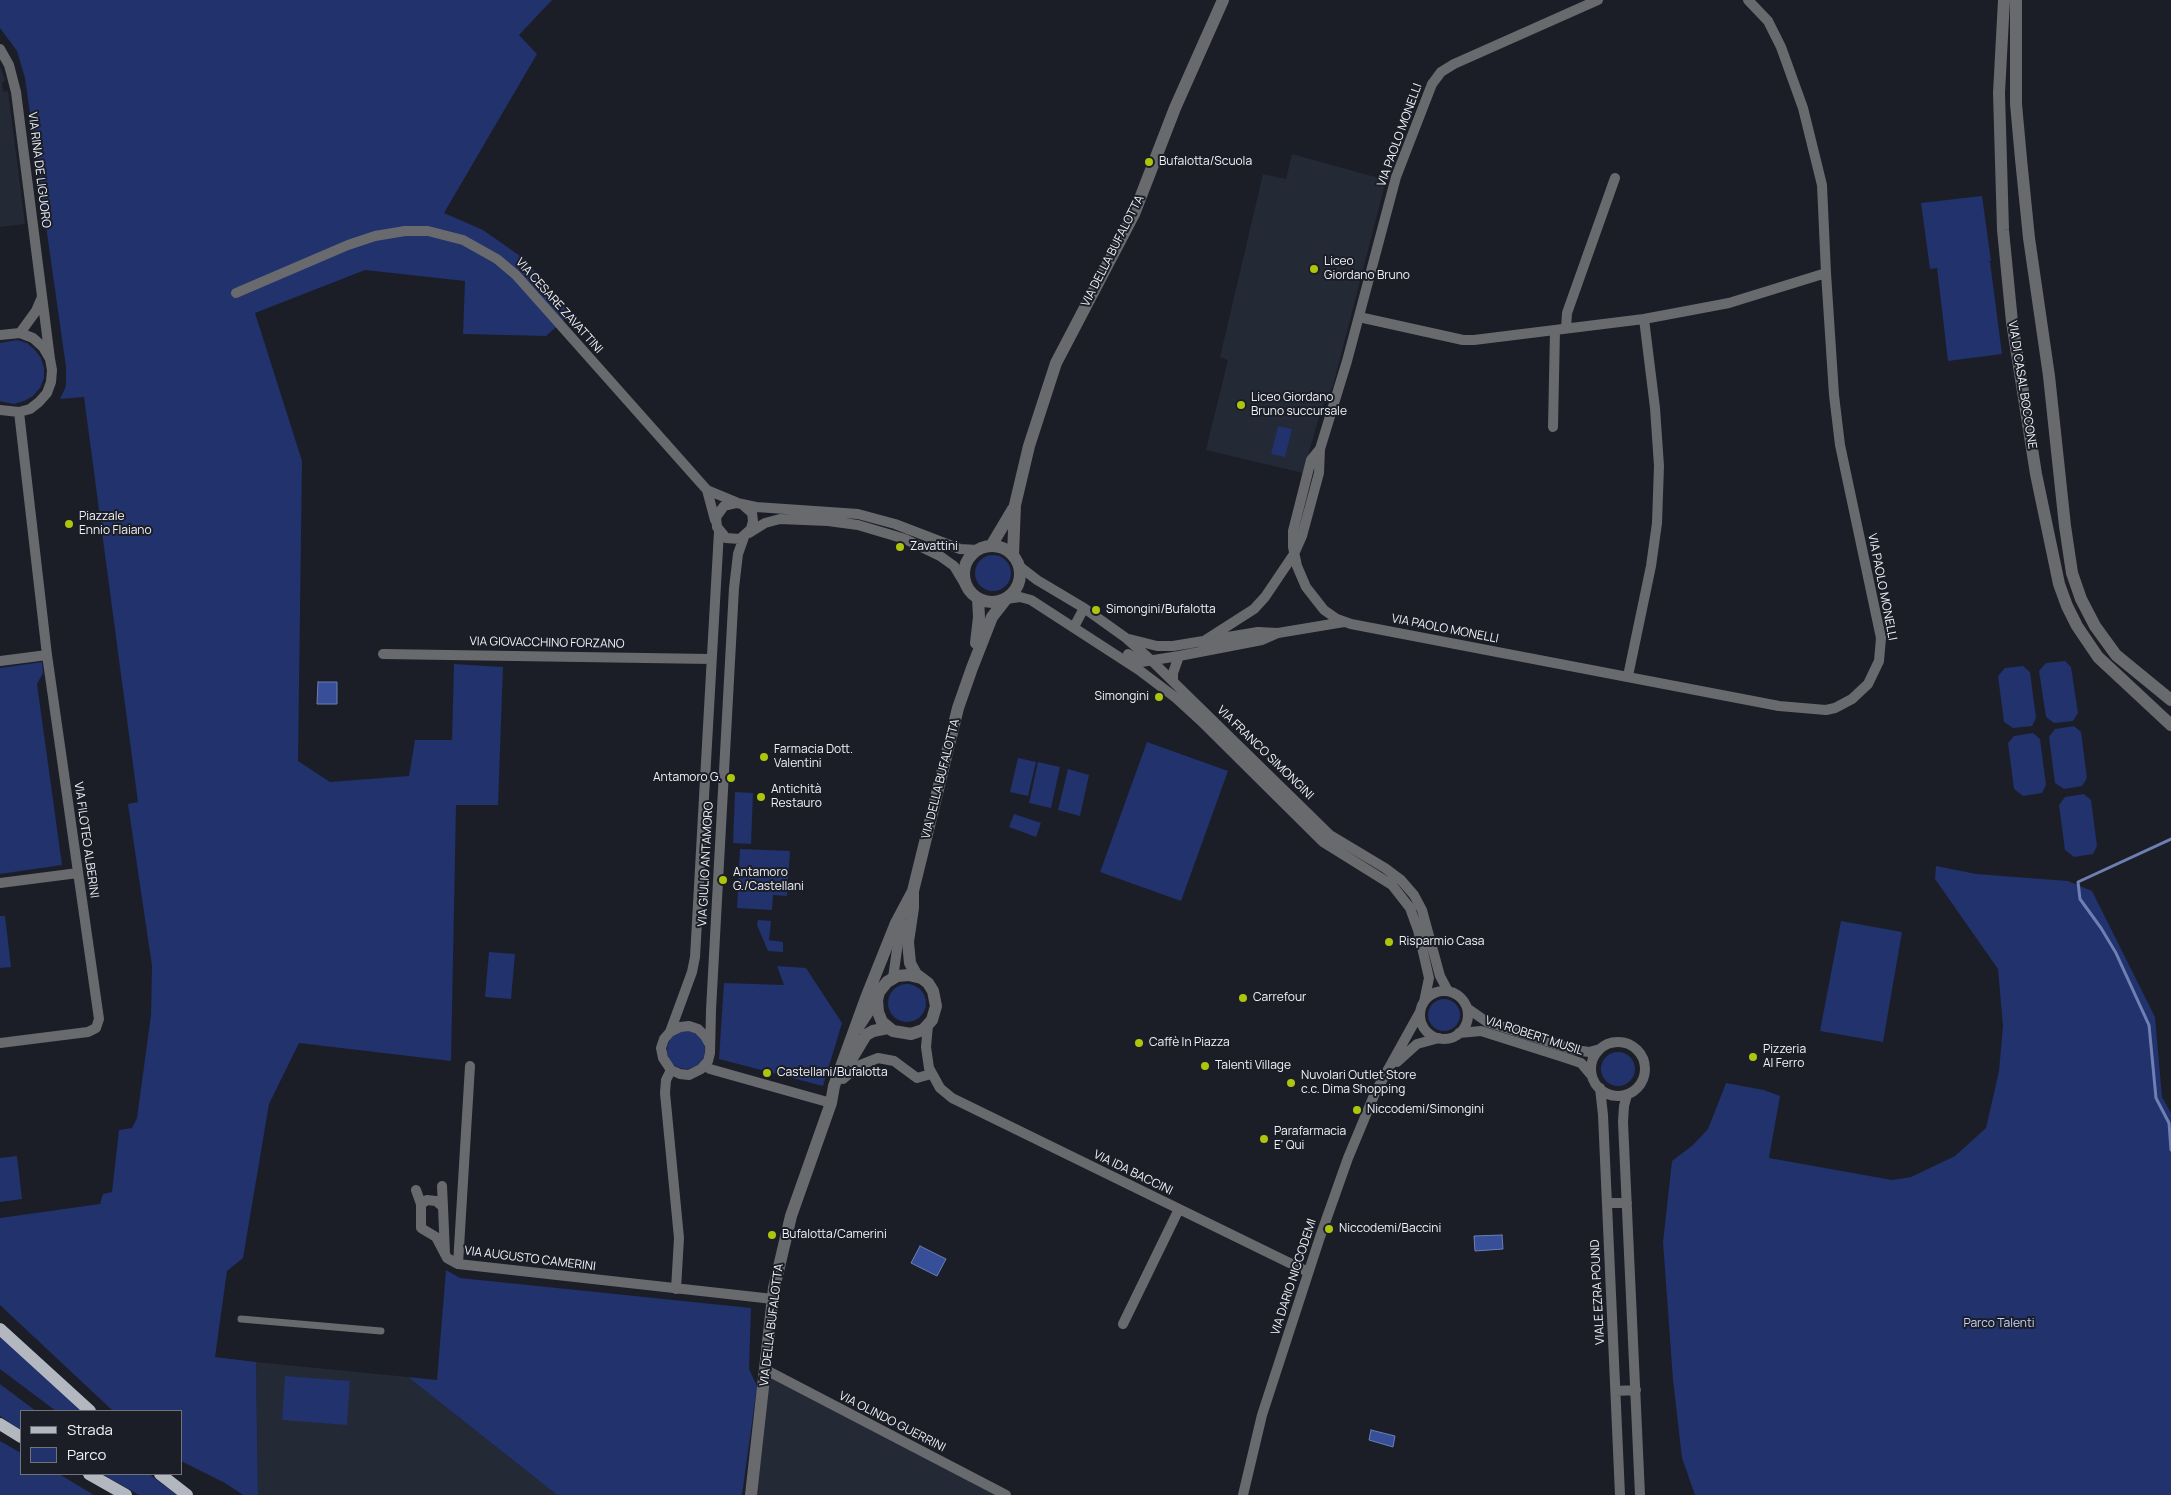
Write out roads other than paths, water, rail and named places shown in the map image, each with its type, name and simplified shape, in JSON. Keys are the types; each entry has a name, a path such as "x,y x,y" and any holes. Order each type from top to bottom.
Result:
{"main road":[{"path":"0,1329 89,1410"},
{"path":"0,1424 20,1436"},
{"path":"91,1475 126,1495"},
{"path":"161,1475 187,1495"}],"street":[{"name":"VIA DELLA BUFALOTTA","path":"1016,560 1015,505 1029,446 1056,363 1140,202 1175,108 1223,0"},
{"name":"VIA PAOLO MONELLI","path":"1598,0 1454,64 1437,76 1424,103 1396,177 1359,317 1320,449 1319,473 1302,536 1294,554 1300,574 1311,594 1330,615 1344,622 1779,706 1816,710 1835,708 1852,699 1868,684 1876,670 1881,652 1881,638 1840,445 1834,395 1822,185 1803,108 1777,37 1768,21 1748,0"},
{"name":"VIA DI CASAL BOCCONE","path":"2004,0 1999,93 1999,152 2004,239 2012,322 2036,474 2059,584 2077,626 2098,657 2171,725"},
{"name":"VIA DI CASAL BOCCONE","path":"2016,0 2016,104 2021,158 2029,238 2049,376 2064,526 2072,573 2081,599 2095,626 2116,654 2171,700"},
{"name":"VIA RINA DE LIGUORO","path":"0,49 9,65 16,92 52,370 51,382 47,393 35,405 18,412"},
{"path":"1566,328 1567,312 1615,178"},
{"name":"VIA CESARE ZAVATTINI","path":"236,293 348,245 375,236 405,231 428,231 463,240 490,254 516,275 707,490 718,527"},
{"path":"1359,317 1463,340 1474,340 1644,319 1729,303 1826,273"},
{"path":"20,333 36,311 42,296"},
{"path":"1628,676 1651,566 1658,504 1659,466 1655,408 1644,319"},
{"path":"1554,427 1555,330"},
{"path":"0,335 20,333 32,338 43,347 50,359"},
{"path":"0,410 18,412 47,654 0,661"},
{"name":"VIA CESARE ZAVATTINI","path":"707,490 740,504 858,514 895,524 960,548 978,550"},
{"path":"746,535 753,525 753,517 750,510 740,504 728,504 721,508 718,527 724,536 732,540 746,535 765,523 780,519 828,521 858,525 905,539 940,556 954,566 966,586 978,598 991,602 1006,599 1019,585 1016,560 1003,548 991,546 978,550 969,558 965,566 966,586"},
{"name":"VIA DELLA BUFALOTTA","path":"991,546 1015,505"},
{"name":"VIA GIULIO ANTAMORO","path":"671,1070 664,1062 661,1051 664,1039 670,1032 694,962 718,527"},
{"name":"VIA GIULIO ANTAMORO","path":"705,1066 709,1057 710,1045 734,588 738,554 746,535"},
{"path":"1204,641 1254,609 1265,597 1294,554"},
{"name":"VIA FRANCO SIMONGINI","path":"1016,560 1044,585 1084,608 1126,638 1173,681 1330,835 1390,871 1410,890 1425,918 1440,976 1448,991"},
{"name":"VIA FRANCO SIMONGINI","path":"1006,599 1020,597 1031,600 1074,626 1139,670 1176,698 1323,842 1387,882 1400,894 1410,908 1416,922 1429,973 1429,982 1422,1007"},
{"name":"VIA DELLA BUFALOTTA","path":"972,668 979,623 978,598"},
{"name":"VIA DELLA BUFALOTTA","path":"928,1025 935,1013 936,1001 933,991 910,966 907,947 913,908 913,891 958,708 992,617 1006,599"},
{"path":"1074,626 1084,608"},
{"path":"1126,638 1164,646 1258,632 1278,633 1344,622"},
{"path":"1087,635 1110,642 1138,661 1152,661 1262,640 1278,633"},
{"name":"VIA FILOTEO ALBERINI","path":"0,1043 85,1032 96,1028 98,1013 47,654"},
{"name":"VIA GIOVACCHINO FORZANO","path":"383,654 711,659"},
{"path":"1173,681 1174,670 1179,656"},
{"path":"0,883 78,873"},
{"name":"VIA DELLA BUFALOTTA","path":"751,1495 773,1299 791,1216 852,1037 882,958 913,891"},
{"name":"VIA DELLA BUFALOTTA","path":"852,1037 877,1000 882,988 893,978 903,910"},
{"path":"893,978 909,975 921,978"},
{"path":"1448,991 1460,997 1467,1008 1467,1021 1459,1033 1446,1038 1439,1038 1426,1030 1420,1019 1422,1007 1432,994 1448,991"},
{"path":"877,1000 880,1018 888,1028 898,1033 911,1034 919,1032 928,1025"},
{"name":"VIA DARIO NICCODEMI","path":"1243,1495 1262,1415 1308,1272 1348,1158 1375,1094 1422,1007"},
{"name":"VIA ROBERT MUSIL","path":"1467,1008 1487,1022 1576,1050 1589,1052 1600,1049"},
{"path":"844,1080 862,1064 882,1058 894,1061 917,1078 931,1074 926,1047 928,1025"},
{"path":"670,1032 680,1027 694,1027 702,1032 710,1045"},
{"name":"VIA DELLA BUFALOTTA","path":"830,1103 844,1080 853,1057 863,1039 873,1031 888,1028"},
{"name":"VIA ROBERT MUSIL","path":"1459,1033 1483,1032 1578,1062 1585,1066 1597,1084"},
{"name":"VIA DARIO NICCODEMI","path":"1386,1074 1412,1048 1424,1041 1439,1038"},
{"path":"1627,1095 1611,1094 1597,1084 1592,1064 1600,1049 1610,1044 1619,1042 1630,1044 1640,1052 1644,1060 1644,1076 1640,1084 1627,1095 1623,1114 1640,1495"},
{"name":"VIA AUGUSTO CAMERINI","path":"470,1066 458,1264 773,1299"},
{"path":"676,1289 679,1238 665,1093 666,1080 671,1070 680,1074 689,1074 699,1071 705,1066 830,1103"},
{"name":"VIA IDA BACCINI","path":"931,1074 947,1094 1308,1272"},
{"name":"VIALE EZRA POUND","path":"1597,1084 1607,1203 1620,1495"},
{"path":"442,1186 445,1254"},
{"path":"416,1190 421,1204 421,1228 436,1237 449,1260 458,1264"},
{"path":"421,1204 428,1200 434,1200 443,1207"},
{"path":"1607,1203 1627,1203"},
{"path":"1123,1324 1178,1209"},
{"path":"241,1319 381,1331"},
{"name":"VIA OLINDO GUERRINI","path":"766,1370 1006,1495"},
{"path":"1616,1391 1636,1390"}],"waterway":[{"path":"2171,839 2078,882 2080,899 2116,953 2149,1025 2156,1098 2169,1123 2171,1150"}],"place":[{"name":"Bufalotta/Scuola","path":"1149,162"},
{"name":"Liceo Giordano Bruno","path":"1314,269"},
{"name":"Liceo Giordano Bruno succursale","path":"1241,405"},
{"name":"Piazzale Ennio Flaiano","path":"69,524"},
{"name":"Zavattini","path":"900,547"},
{"name":"Simongini/Bufalotta","path":"1096,610"},
{"name":"Simongini","path":"1159,697"},
{"name":"Farmacia Dott. Valentini","path":"764,757"},
{"name":"Antamoro G.","path":"731,778"},
{"name":"Antichità Restauro","path":"761,797"},
{"name":"Antamoro G./Castellani","path":"723,880"},
{"name":"Risparmio Casa","path":"1389,942"},
{"name":"Carrefour","path":"1243,998"},
{"name":"Caffè In Piazza","path":"1139,1043"},
{"name":"Pizzeria Al Ferro","path":"1753,1057"},
{"name":"Talenti Village","path":"1205,1066"},
{"name":"Castellani/Bufalotta","path":"767,1073"},
{"name":"Nuvolari Outlet Store c.c. Dima Shopping","path":"1291,1083"},
{"name":"Niccodemi/Simongini","path":"1357,1110"},
{"name":"Parafarmacia E' Qui","path":"1264,1139"},
{"name":"Niccodemi/Baccini","path":"1329,1229"},
{"name":"Bufalotta/Camerini","path":"772,1235"}],"park label":[{"name":"Parco Talenti","path":"1999,1324"}]}
